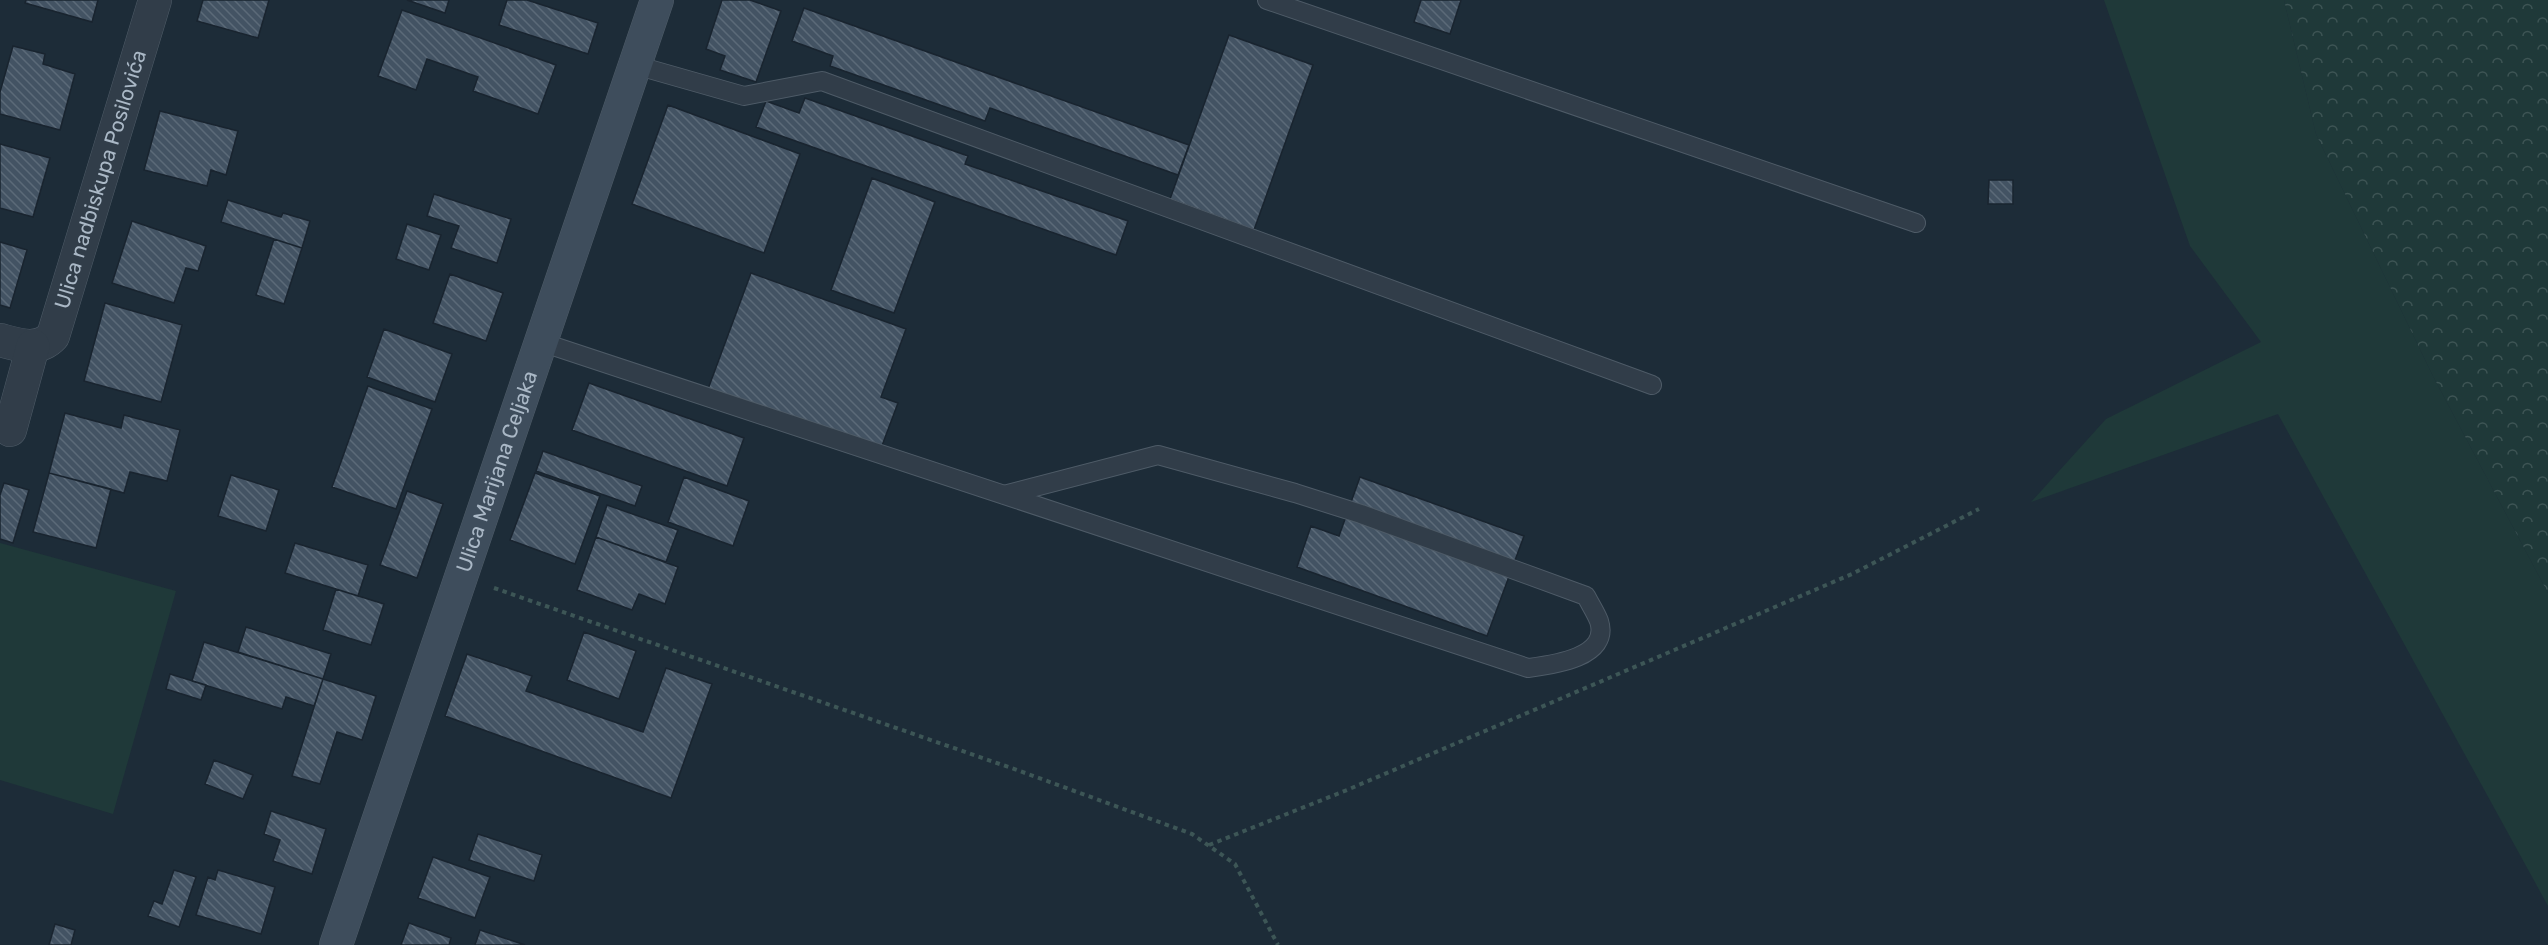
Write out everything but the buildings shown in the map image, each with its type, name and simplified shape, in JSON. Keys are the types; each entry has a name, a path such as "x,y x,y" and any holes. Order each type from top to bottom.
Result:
{"main road":[{"name":"Ulica Marijana Celjaka","path":"336,945 657,0"}],"street":[{"name":"Ulica nadbiskupa Posilovića","path":"33,346 49,341 58,324 155,0"},
{"path":"0,340 33,346 10,430"}],"lane":[{"path":"1267,0 1916,223"},
{"path":"635,65 744,96 822,81 1652,386"},
{"path":"541,342 1004,495 1528,668 1557,665 1587,654 1599,636 1599,622 1586,596 1361,514 1158,455 1004,495"}],"path":[{"path":"461,576 1017,770 1192,834 1234,864 1278,945"}],"green space":[{"path":"2104,0 2284,0 2316,134 2433,376 2548,593 2548,906 2278,414 2031,502 2106,419 2261,342 2190,246"},
{"path":"2284,0 2548,0 2548,593 2433,376 2316,134"},
{"path":"0,543 176,591 113,814 0,780"}]}
